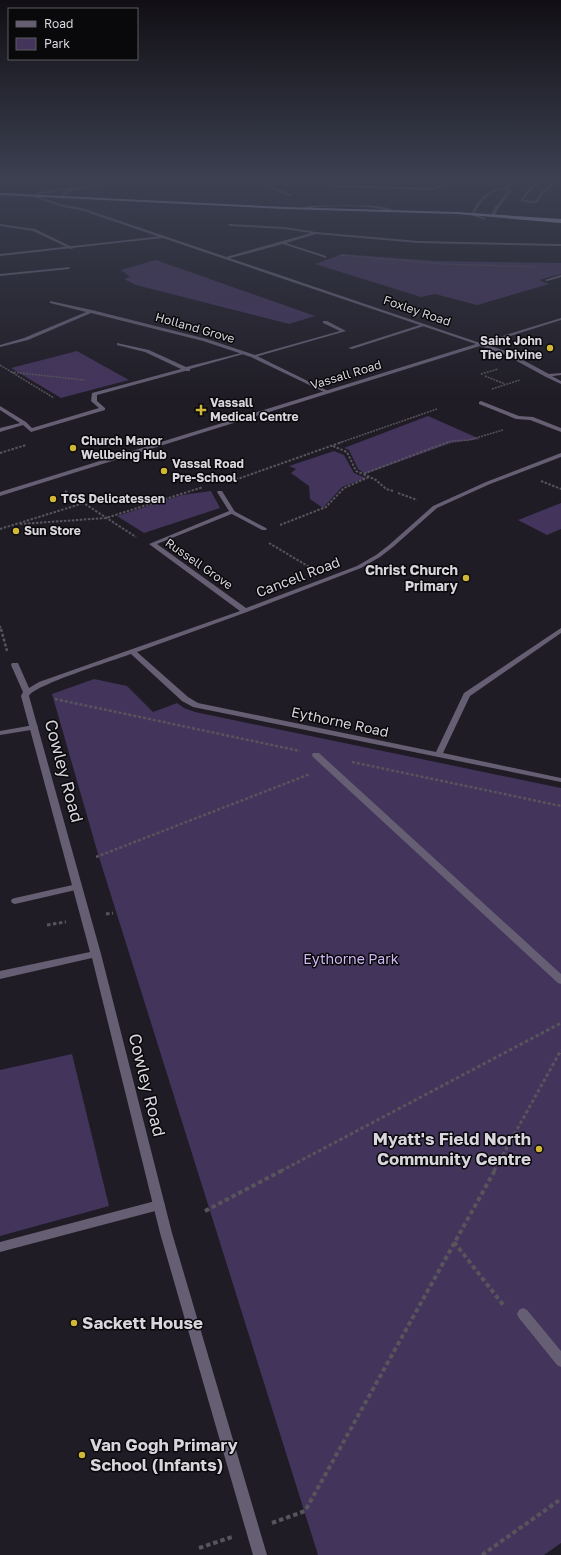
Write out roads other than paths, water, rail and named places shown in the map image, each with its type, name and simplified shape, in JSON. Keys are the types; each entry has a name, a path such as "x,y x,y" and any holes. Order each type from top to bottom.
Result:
{"street":[{"path":"0,255 25,253"},
{"name":"Foxley Road","path":"209,253 506,353 561,383"},
{"path":"226,258 247,253"},
{"path":"312,253 325,257"},
{"path":"0,275 69,268"},
{"path":"546,280 561,276"},
{"name":"Holland Grove","path":"52,302 205,340 253,356 326,391"},
{"path":"0,346 26,339 92,311"},
{"name":"Vassall Road","path":"0,494 326,391 561,319"},
{"path":"253,356 344,331 325,322"},
{"path":"350,348 426,325"},
{"path":"119,344 147,351 188,370"},
{"path":"0,408 24,423 31,430 103,409 94,402 94,394 245,354"},
{"path":"548,376 561,374"},
{"path":"481,402 518,418 534,419 561,430"},
{"path":"0,430 24,423"},
{"name":"Cancell Road","path":"27,692 33,687 245,611 359,567 392,546 426,514 435,508 482,486 561,454"},
{"path":"220,492 232,512 264,529"},
{"name":"Russell Grove","path":"232,512 152,544 245,611"},
{"path":"438,755 467,695 561,630"},
{"name":"Eythorne Road","path":"131,652 185,699 196,705 561,780"},
{"name":"Cowley Road","path":"15,665 27,692 25,696 96,954 159,1205 220,1424 260,1555"},
{"path":"0,734 34,727"},
{"path":"316,755 561,980"},
{"path":"15,902 77,887"},
{"path":"0,975 96,954"},
{"path":"0,1247 159,1205"},
{"path":"523,1314 561,1361"}],"place":[{"name":"Saint John The Divine","path":"550,348"},
{"name":"Vassall Medical Centre","path":"201,410"},
{"name":"Church Manor Wellbeing Hub","path":"73,448"},
{"name":"Vassal Road Pre-School","path":"164,471"},
{"name":"TGS Delicatessen","path":"53,499"},
{"name":"Sun Store","path":"16,531"},
{"name":"Christ Church Primary","path":"466,578"},
{"name":"Myatt's Field North Community Centre","path":"539,1149"},
{"name":"Sackett House","path":"74,1323"},
{"name":"Van Gogh Primary School (Infants)","path":"82,1455"}],"park label":[{"name":"Eythorne Park","path":"351,959"}]}
